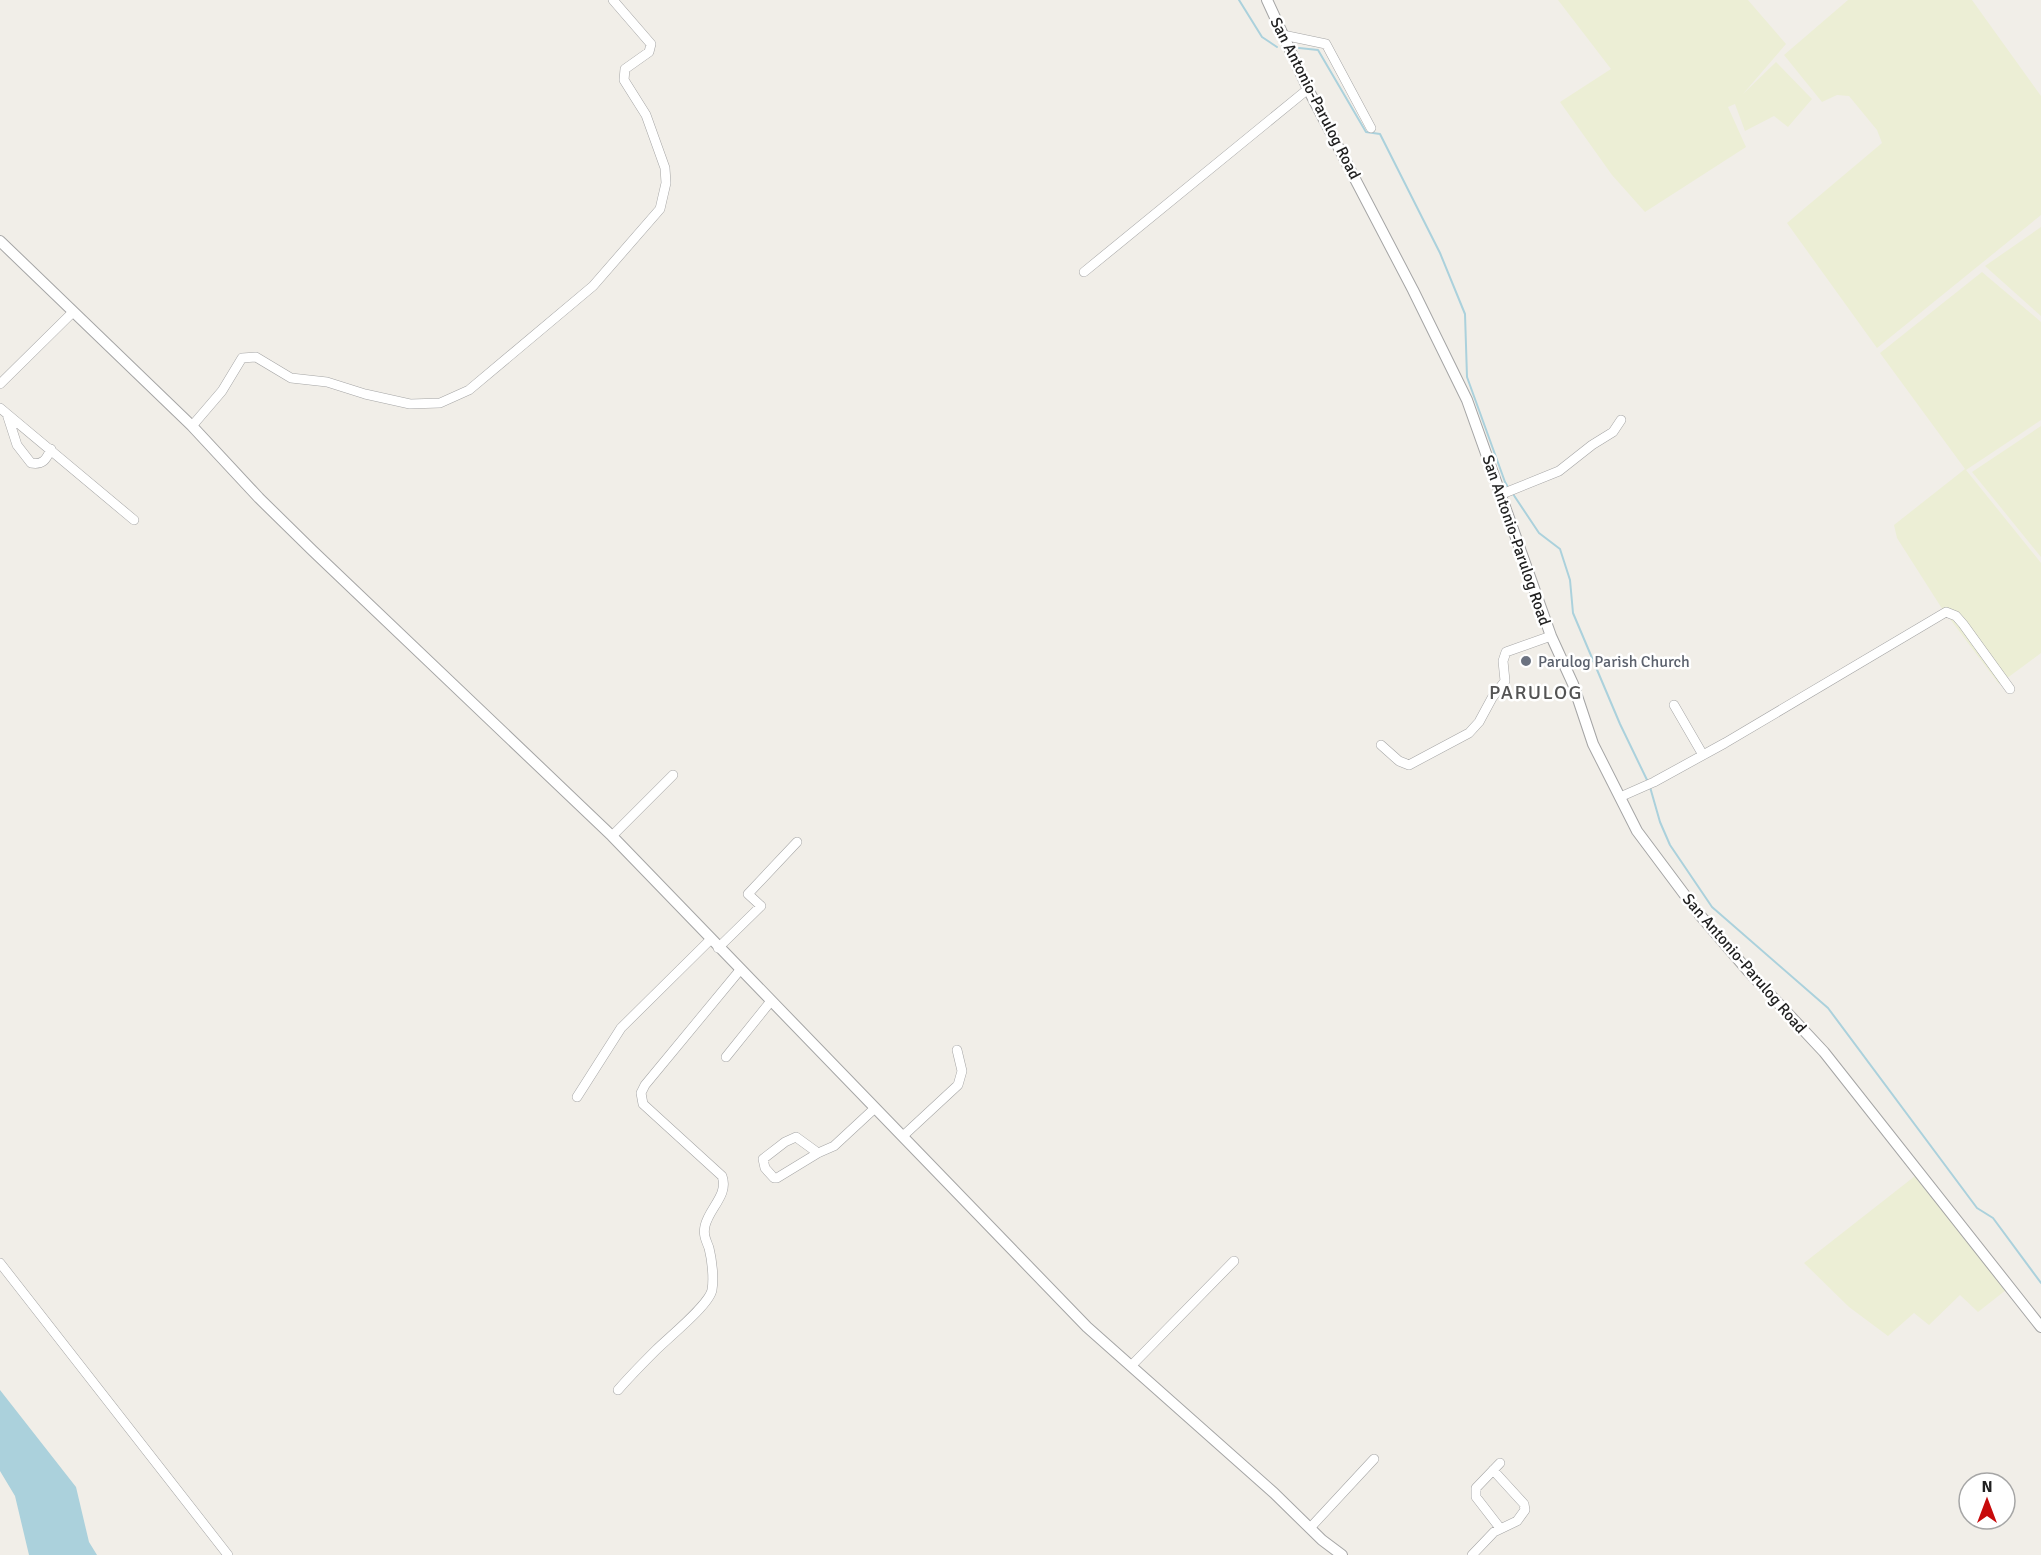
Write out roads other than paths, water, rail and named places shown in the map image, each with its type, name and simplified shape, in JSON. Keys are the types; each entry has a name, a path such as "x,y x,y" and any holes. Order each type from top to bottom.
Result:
{"street":[{"path":"192,426 222,391 242,358 256,357 291,378 327,382 364,394 410,404 440,403 469,390 593,286 660,209 666,183 665,168 652,129 624,80 625,69 649,52 651,44 613,0"},
{"name":"San Antonio-Parulog Road","path":"1267,0 1308,88 1463,392 1507,492 1551,636 1573,684 1593,744 1636,831 1699,914 1749,972 1824,1052 2041,1327"},
{"path":"1283,35 1326,44 1371,128"},
{"path":"1084,272 1308,88"},
{"path":"0,241 192,426 297,536 612,836 1087,1327 1342,1555"},
{"path":"0,384 73,312"},
{"path":"4,411 18,446 31,463 39,464 44,461 51,449"},
{"path":"4,411 134,520"},
{"path":"1507,492 1558,471 1592,445 1614,432 1621,420"},
{"path":"1620,797 1654,782 1703,755 1946,612 1956,616 1963,624 2010,689"},
{"path":"1381,746 1399,761 1409,765 1469,733 1506,681 1503,661 1506,652 1551,636"},
{"path":"1674,705 1703,755"},
{"path":"612,836 674,775"},
{"path":"577,1097 621,1029 714,944 761,906 748,894 797,842"},
{"path":"618,1390 655,1350 704,1304 712,1292 712,1270 704,1228 707,1218 724,1189 722,1176 643,1104 641,1093 645,1084 740,970"},
{"path":"726,1057 771,1001"},
{"path":"903,1136 958,1085 962,1071 957,1050"},
{"path":"818,1153 796,1137 763,1159 763,1164 774,1178 777,1178 834,1146 875,1108"},
{"path":"1132,1365 1234,1261"},
{"path":"0,1263 228,1555"},
{"path":"1310,1528 1374,1459"},
{"path":"1472,1555 1500,1528 1517,1521 1525,1507 1496,1467 1476,1488 1475,1493 1500,1528"}],"water":[{"path":"0,1390 76,1487 89,1542 97,1555 29,1555 15,1496 0,1471"}],"waterway":[{"path":"1239,0 1262,37 1277,47"},
{"path":"1299,48 1318,50 1366,132 1380,134 1440,253 1465,314 1467,377 1509,489"},
{"path":"1513,494 1539,533 1560,549 1570,580 1573,613 1620,724 1648,782"},
{"path":"1650,787 1660,822 1670,845 1712,907 1828,1008 1977,1208 1993,1218 2041,1283"}],"place":[{"name":"Parulog Parish Church","path":"1526,661"}],"district":[{"name":"PARULOG","path":"1536,692"}]}
